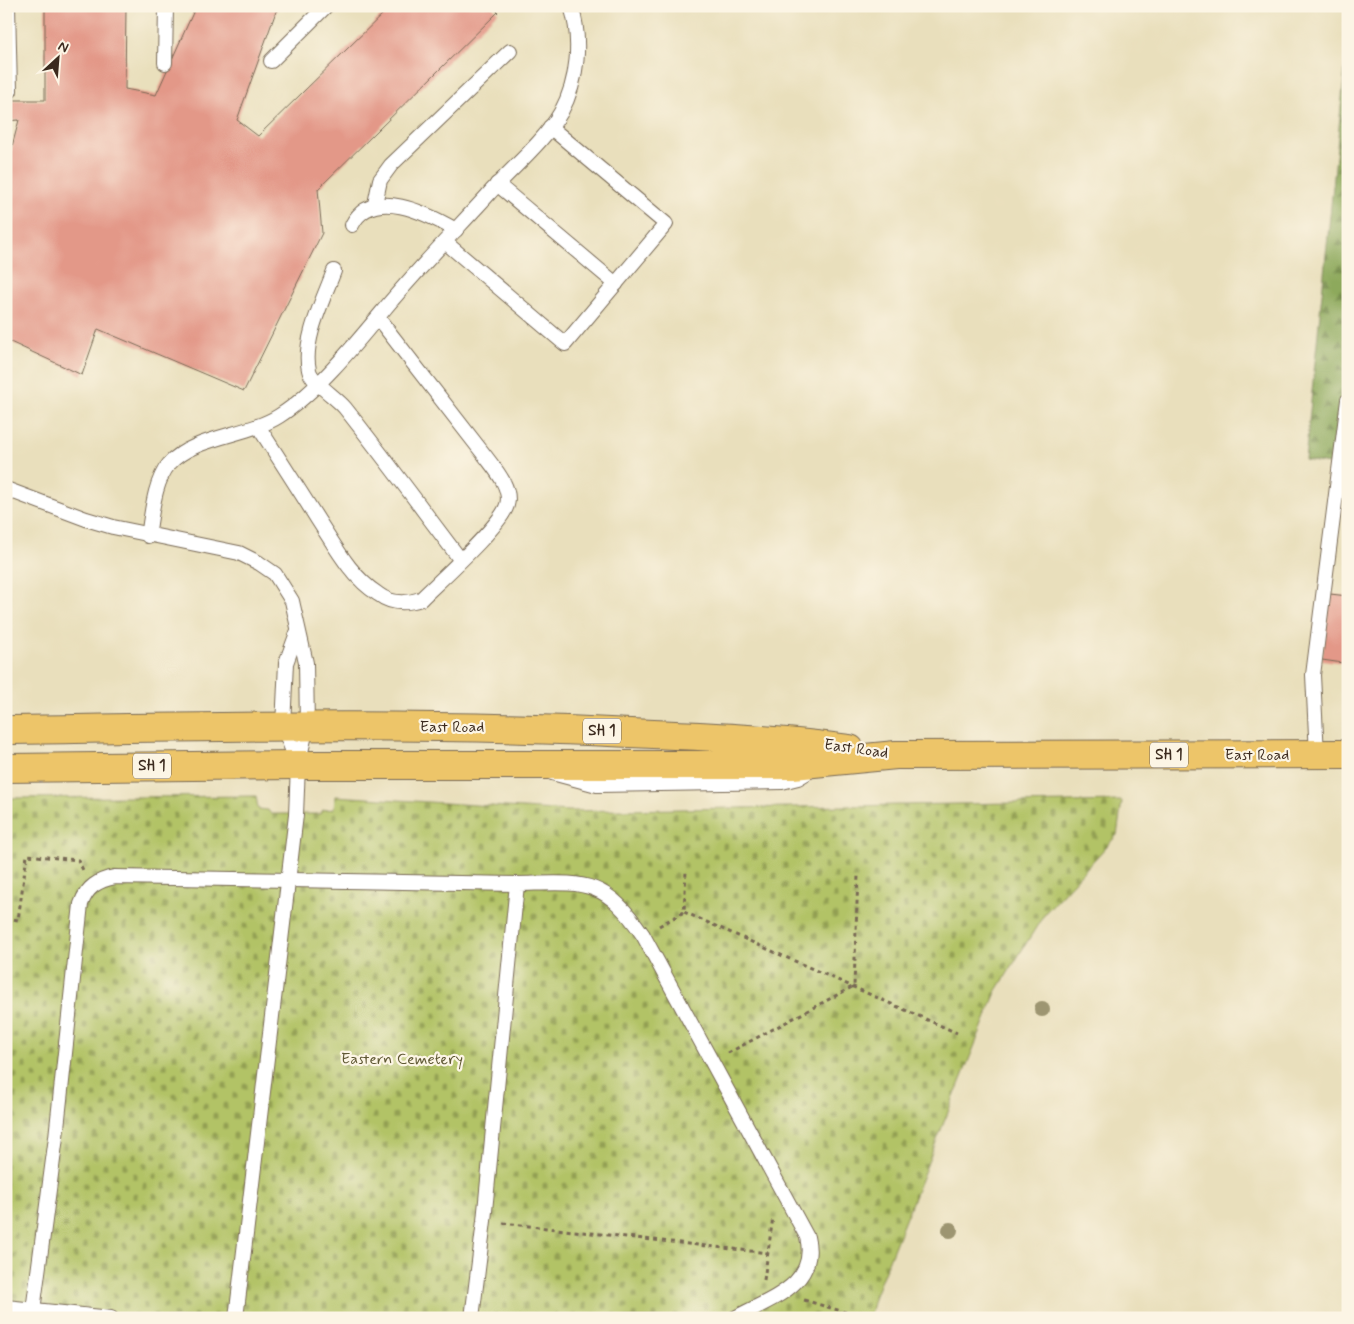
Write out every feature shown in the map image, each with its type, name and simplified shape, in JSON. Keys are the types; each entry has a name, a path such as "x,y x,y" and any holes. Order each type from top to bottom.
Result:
{"highway":[{"name":"East Road","path":"6,730 295,726 528,728 791,741 896,755"},
{"name":"East Road","path":"6,768 298,765 793,765 896,755 1348,754"}],"lane":[{"path":"8,6 10,91"},
{"path":"165,63 166,6"},
{"path":"271,61 326,6"},
{"path":"148,536 158,486 169,465 192,449 278,417 318,383 550,127 561,112 574,75 577,54 571,6"},
{"path":"375,204 380,180 391,164 510,50"},
{"path":"444,242 565,344 666,224 550,127"},
{"path":"497,184 616,284"},
{"path":"352,225 359,213 375,204 415,211 438,220 456,230"},
{"path":"334,271 318,312 308,353 311,376 344,407 460,559"},
{"path":"258,426 347,564 378,595 394,602 409,603 421,599 492,528 507,504 506,490 499,474 378,318"},
{"path":"1317,754 1313,675 1348,400"},
{"path":"6,489 86,519 148,536 209,545 240,553 259,562 275,574 292,601 297,633 304,650 306,663 295,726 298,765"},
{"path":"236,1318 288,881 298,765 295,726 286,663 297,633"},
{"path":"33,1314 56,1137 81,904 84,894 92,886 103,879 115,877 517,884 578,883 592,886 611,896 630,916 643,935 807,1237 810,1261 805,1273 786,1290 735,1318"},
{"path":"472,1318 484,1221 517,884"},
{"path":"6,1307 33,1314 111,1318"}],"path":[{"path":"6,918 18,920 26,856 78,860 92,886"},
{"path":"684,912 686,871"},
{"path":"854,986 858,875"},
{"path":"643,935 684,912"},
{"path":"684,912 958,1033"},
{"path":"712,1061 854,986"},
{"path":"763,1303 763,1287 778,1184"},
{"path":"484,1221 768,1253"},
{"path":"786,1290 804,1300 851,1314"}],"green space":[{"path":"1348,39 1348,467 1305,460"},
{"name":"Eastern Cemetery","path":"256,796 258,809 268,810 271,814 320,814 323,810 334,809 335,796 569,811 1122,801 1117,835 1045,913 996,992 875,1295 869,1318 6,1318 6,798"}],"building":[{"path":"45,6 126,6 125,89 156,95 196,6 278,6 237,120 258,136 391,6 492,6 498,12 318,189 322,233 244,391 98,329 82,375 6,340 6,201 12,190 6,188 6,169 19,120 6,121 6,96 8,100 45,100"},
{"path":"1330,594 1348,596 1348,646 1345,646 1343,663 1322,660"}]}
